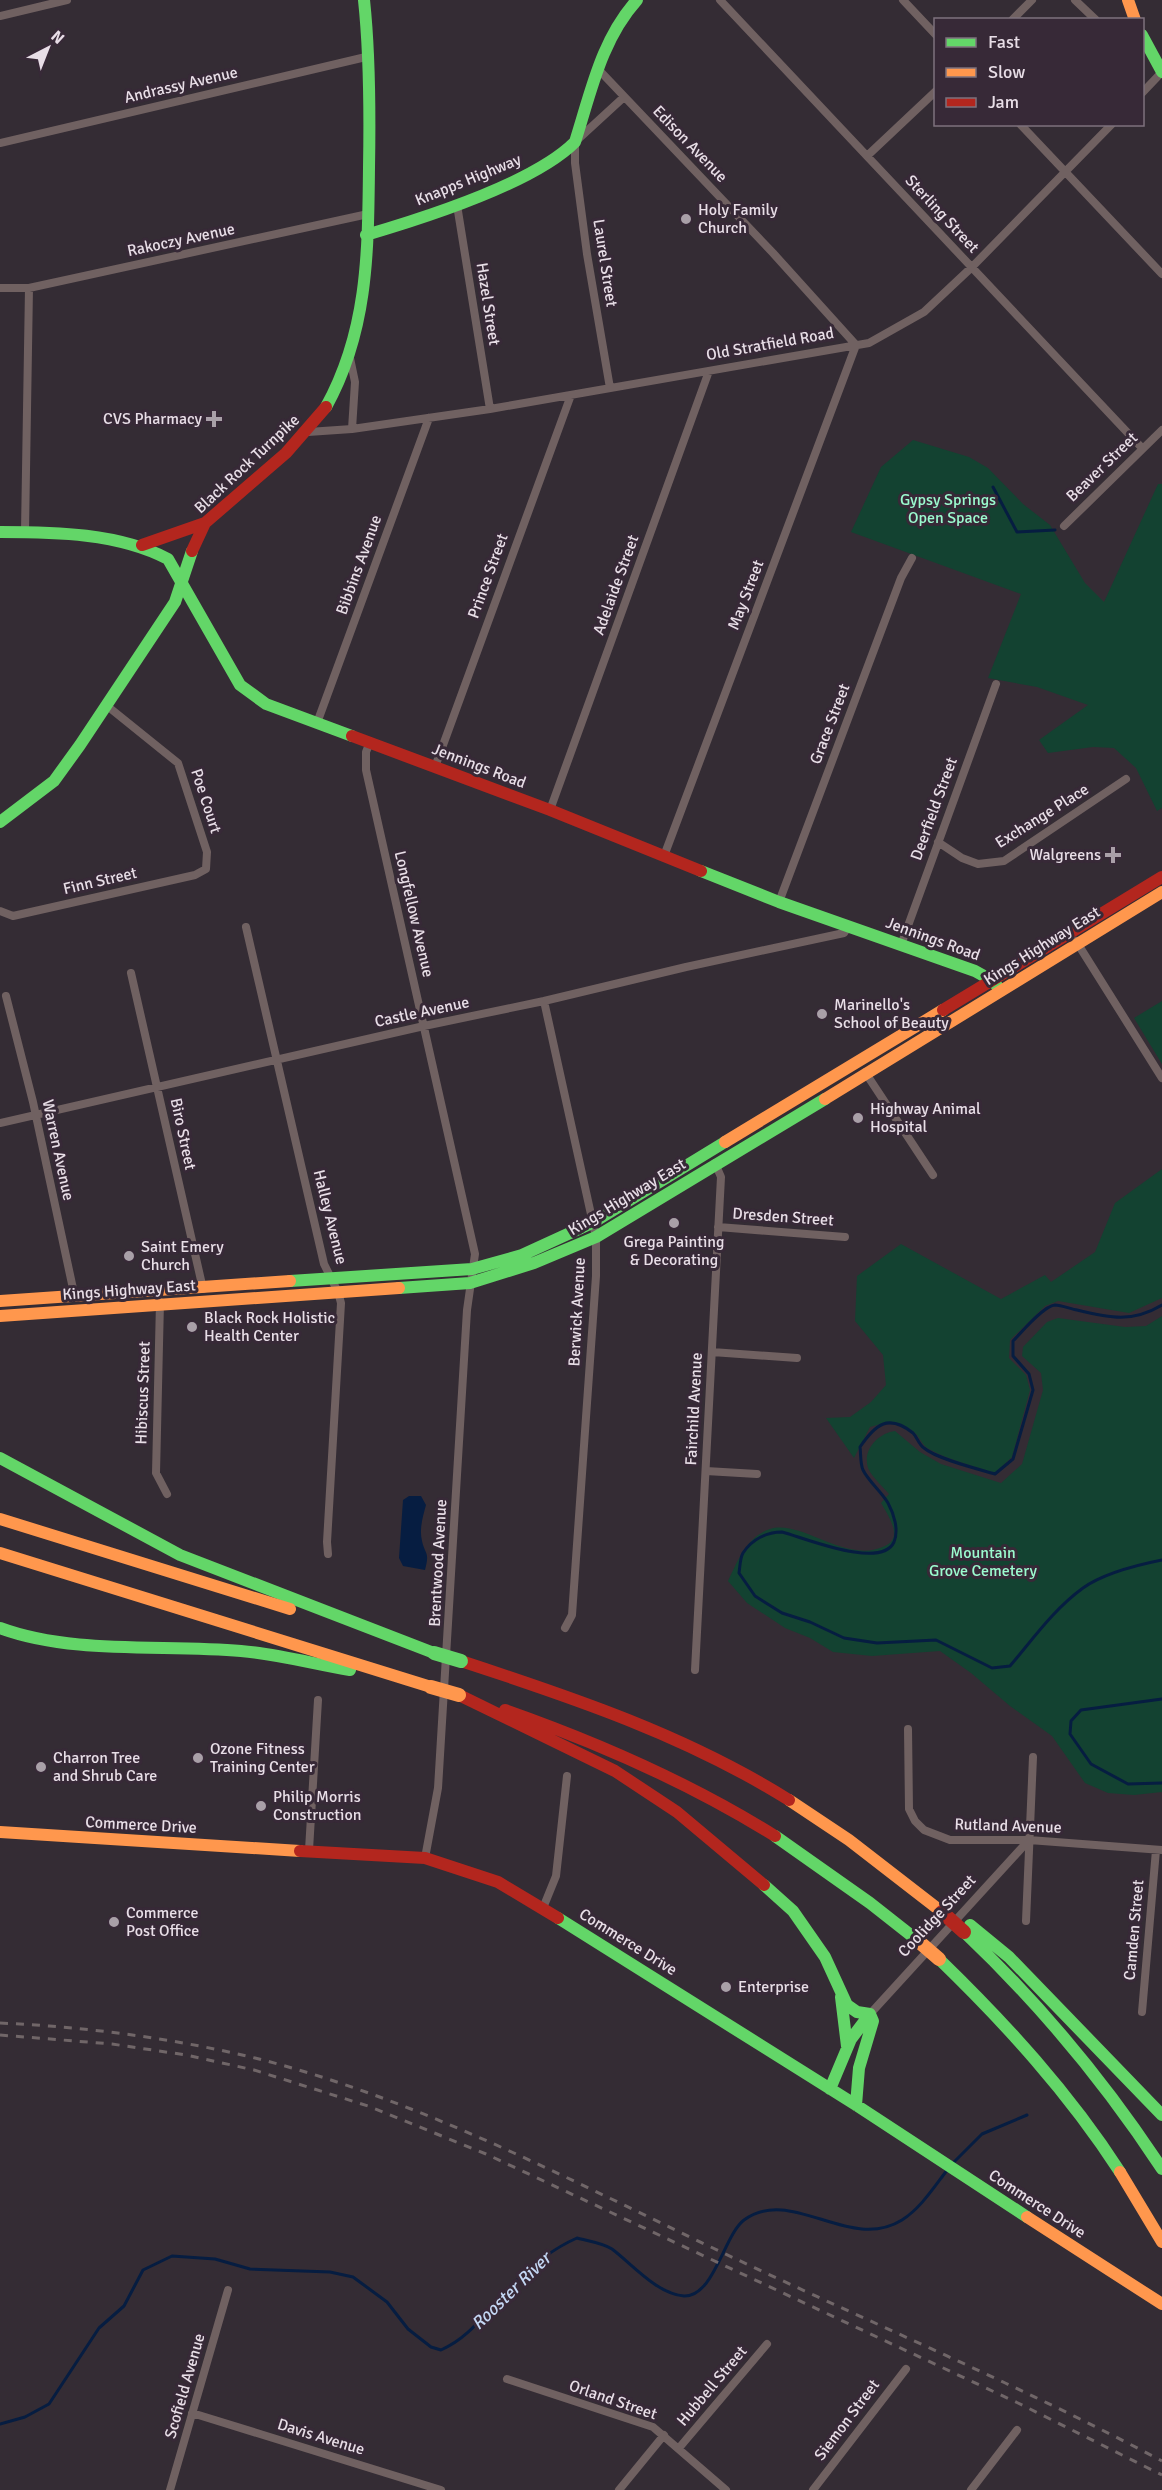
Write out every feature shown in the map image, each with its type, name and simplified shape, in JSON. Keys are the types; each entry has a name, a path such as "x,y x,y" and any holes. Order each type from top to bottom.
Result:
{"main road":[{"name":"Black Rock Turnpike","path":"0,822 54,782 175,602 195,543 206,523 308,432 336,390 350,358 359,316 368,214 370,56 364,0"},
{"name":"Knapps Highway","path":"366,235 457,205 549,165 566,152 575,142 613,31 626,10 637,0"},
{"path":"1128,0 1134,18"},
{"path":"1144,36 1162,72"},
{"path":"141,545 206,523"},
{"name":"Jennings Road","path":"0,532 25,531 141,545 153,549 168,559 240,685 266,704 550,810 779,902 975,971 997,986"},
{"name":"Kings Highway East","path":"204,1295 330,1278 472,1269 522,1255 594,1222 712,1158 1075,938 1162,877"},
{"name":"Kings Highway East","path":"1075,938 1162,892"},
{"name":"Kings Highway East","path":"0,1301 75,1296 160,1297 338,1292 470,1283 524,1268 577,1247 596,1237 712,1158"},
{"name":"Kings Highway East","path":"0,1316 77,1311 160,1297"},
{"path":"0,1458 180,1555 434,1653"},
{"path":"0,1519 461,1661 607,1710 680,1741 784,1797 881,1862 1009,1957 1162,2115"},
{"path":"0,1553 459,1695 590,1740 695,1789 762,1826 827,1869 917,1940 1002,2022 1076,2110 1120,2172 1162,2242"},
{"path":"0,1628 24,1637 58,1643 262,1653 431,1687"},
{"path":"459,1695 607,1767 677,1812 793,1911 817,1942 843,2000 852,2010 870,2014 873,2021 859,2068 856,2105"},
{"name":"Commerce Drive","path":"0,1832 425,1858 498,1882 856,2105 1162,2304"},
{"path":"967,1928 1072,2045 1126,2115 1162,2169"},
{"path":"838,1988 844,2011 847,2046"},
{"name":"Coolidge Street","path":"830,2089 847,2046 862,2021 870,2014"}],"street":[{"path":"0,16 67,0"},
{"name":"Sterling Street","path":"720,0 1142,448"},
{"path":"903,0 934,32"},
{"path":"1014,18 1032,0"},
{"path":"1075,0 1093,18"},
{"name":"Andrassy Avenue","path":"0,142 370,56"},
{"name":"Edison Avenue","path":"599,70 773,253 856,345"},
{"path":"1144,92 1162,72"},
{"path":"867,156 934,93"},
{"name":"Knapps Highway","path":"575,142 624,97"},
{"path":"1022,126 1162,274"},
{"name":"Old Stratfield Road","path":"308,432 352,429 490,409 869,343 924,312 972,267 1110,126"},
{"name":"Laurel Street","path":"575,142 575,163 587,254 610,388"},
{"name":"Hazel Street","path":"457,205 490,409"},
{"name":"Rakoczy Avenue","path":"0,288 29,288 368,214"},
{"path":"25,531 29,288"},
{"name":"May Street","path":"664,856 856,345"},
{"path":"350,358 355,382 352,429"},
{"name":"Adelaide Street","path":"550,810 709,370"},
{"name":"Prince Street","path":"435,767 571,395"},
{"name":"Bibbins Avenue","path":"317,723 429,418"},
{"name":"Beaver Street","path":"1064,526 1162,430"},
{"name":"Grace Street","path":"779,902 901,578 912,558"},
{"name":"Deerfield Street","path":"901,945 996,684"},
{"name":"Poe Court","path":"106,705 178,763 207,852 206,869"},
{"name":"Longfellow Avenue","path":"370,742 366,752 366,770 475,1254 472,1269"},
{"name":"Exchange Place","path":"938,842 962,858 978,864 1004,861 1126,779"},
{"name":"Finn Street","path":"0,911 13,916 195,875 206,869"},
{"name":"Halley Avenue","path":"246,927 324,1264 341,1303 328,1554"},
{"name":"Castle Avenue","path":"0,1124 424,1026 844,933 848,927"},
{"path":"1075,938 1162,1078"},
{"name":"Biro Street","path":"131,973 204,1295"},
{"name":"Warren Avenue","path":"6,996 36,1115 77,1311"},
{"name":"Berwick Avenue","path":"544,1001 596,1237 596,1276 572,1615 566,1628"},
{"path":"862,1067 933,1175"},
{"name":"Fairchild Avenue","path":"695,1670 722,1177 712,1158"},
{"name":"Dresden Street","path":"718,1227 845,1237"},
{"name":"Brentwood Avenue","path":"425,1858 438,1793 442,1746 472,1269"},
{"name":"Hibiscus Street","path":"160,1297 156,1473 167,1494"},
{"path":"712,1352 797,1358"},
{"path":"706,1471 757,1474"},
{"path":"309,1850 318,1700"},
{"name":"Rutland Avenue","path":"908,1729 909,1809 915,1821 924,1830 950,1840 1029,1840 1159,1850"},
{"path":"1026,1921 1033,1757"},
{"path":"543,1908 556,1876 567,1776"},
{"name":"Coolidge Street","path":"870,2014 1029,1840"},
{"name":"Camden Street","path":"1142,2012 1159,1850"},
{"name":"Scofield Avenue","path":"170,2490 228,2290"},
{"name":"Hubbell Street","path":"679,2448 767,2344"},
{"name":"Siemon Street","path":"813,2490 906,2369"},
{"name":"Orland Street","path":"507,2379 653,2427 726,2490"},
{"name":"Davis Avenue","path":"192,2413 441,2490"},
{"path":"971,2490 1017,2430"},
{"path":"619,2490 664,2435"}],"green space":[{"name":"Gypsy Springs Open Space","path":"913,440 969,457 988,468 1023,504 1050,525 1085,583 1104,602 1158,484 1162,484 1162,808 1157,811 1136,768 1114,748 1093,747 1048,753 1039,740 1088,705 1037,687 988,678 1021,594 851,532 881,467"},
{"path":"1162,1001 1162,1064 1134,1018"},
{"path":"1162,1169 1162,1298 1129,1313 1058,1301 1045,1306 1010,1340 1009,1358 1026,1375 1030,1390 1012,1457 995,1473 929,1449 912,1430 895,1423 870,1427 854,1458 826,1418 850,1417 871,1402 886,1385 883,1355 855,1321 857,1276 901,1244 1001,1299 1045,1275 1051,1282 1095,1252 1115,1203"},
{"name":"Mountain Grove Cemetery","path":"1162,1316 1162,1792 1134,1795 1108,1793 1085,1783 1052,1736 940,1651 872,1656 833,1652 810,1638 785,1628 747,1603 728,1581 749,1544 762,1532 770,1529 796,1530 855,1550 870,1550 891,1542 893,1526 881,1503 889,1494 872,1475 867,1461 867,1454 873,1443 889,1432 895,1431 920,1452 941,1464 1001,1483 1022,1464 1043,1390 1041,1373 1022,1356 1023,1347 1047,1322 1058,1318 1125,1327 1146,1326"}],"water":[{"path":"409,1496 421,1496 426,1505 421,1532 427,1556 425,1570 403,1566 399,1558 403,1500"}],"waterway":[{"path":"993,487 1017,532 1055,530"},
{"name":"Rooster River","path":"1162,1305 1131,1317 1110,1317 1055,1305 1044,1310 1032,1320 1013,1341 1013,1356 1029,1374 1033,1390 1013,1459 995,1474 930,1452 922,1447 913,1433 896,1424 883,1424 871,1433 860,1447 861,1464 868,1479 885,1499 894,1517 896,1527 894,1542 886,1550 859,1553 776,1532 760,1537 747,1548 741,1557 739,1573 755,1596 782,1613 810,1622 844,1638 877,1643 936,1640 992,1668 1010,1666 1053,1615 1083,1588 1111,1574 1162,1560"},
{"name":"Rooster River","path":"1162,1699 1081,1710 1071,1721 1070,1734 1091,1764 1128,1784 1162,1783"},
{"name":"Rooster River","path":"952,2164 982,2134 1027,2115"},
{"name":"Rooster River","path":"0,2424 25,2417 49,2404 99,2328 124,2306 143,2270 172,2256 215,2259 250,2269 330,2272 353,2277 387,2302 408,2329 431,2347 441,2350 468,2332 531,2268 553,2251 577,2238 612,2249 664,2290 684,2296 694,2294 703,2287 737,2228 744,2220 762,2211 781,2210 801,2213 862,2229 882,2228 902,2220 915,2210 948,2169"}],"railway":[{"path":"0,2023 64,2027 192,2045 255,2058 379,2097 560,2174 736,2259 1004,2382 1162,2461"},
{"path":"0,2035 112,2044 186,2055 254,2070 368,2106 486,2154 1018,2403 1162,2475"}],"traffic: fast":[{"path":"326,407 350,350 358,320 366,261 369,200 369,105 364,0"},
{"path":"366,235 447,209 506,185 533,172 575,142 598,67 614,32 637,0"},
{"path":"1144,39 1162,72"},
{"path":"0,532 64,534 108,539 149,550 168,559 240,685 266,704 352,736"},
{"path":"0,822 54,781 80,745 175,602 192,551"},
{"path":"701,871 779,902 975,971 993,981 997,986"},
{"path":"399,1288 470,1283 534,1263 596,1237 825,1099"},
{"path":"290,1281 472,1269 522,1255 594,1222 725,1142"},
{"path":"0,1458 180,1555 434,1653"},
{"path":"0,1628 58,1642 119,1647 255,1652 350,1670"},
{"path":"434,1653 461,1661"},
{"path":"775,1836 870,1903 917,1940"},
{"path":"764,1885 793,1911 825,1957 847,2005 857,2012 870,2014"},
{"path":"558,1918 856,2105 1027,2217"},
{"path":"970,1925 1009,1957 1162,2115"},
{"path":"964,1932 1019,1987 1070,2045 1118,2105 1162,2169"},
{"path":"939,1959 1036,2060 1080,2115 1120,2172"},
{"path":"841,1997 847,2046"},
{"path":"830,2089 851,2039 870,2014"},
{"path":"856,2105 859,2068 873,2021 870,2014"}],"traffic: slow":[{"path":"1128,0 1134,18"},
{"path":"825,1099 1162,892"},
{"path":"725,1142 943,1010"},
{"path":"0,1301 290,1281"},
{"path":"0,1316 399,1288"},
{"path":"0,1519 290,1609"},
{"path":"0,1553 431,1687"},
{"path":"431,1687 459,1695"},
{"path":"789,1800 849,1840 942,1912"},
{"path":"0,1832 300,1851"},
{"path":"917,1940 939,1959"},
{"path":"1120,2172 1162,2242"},
{"path":"1027,2217 1162,2304"}],"traffic: jam":[{"path":"192,551 205,523 286,453 326,407"},
{"path":"142,545 205,523"},
{"path":"352,736 550,810 701,871"},
{"path":"943,1010 1162,877"},
{"path":"461,1661 629,1720 711,1756 789,1800"},
{"path":"459,1695 615,1771 677,1812 764,1885"},
{"path":"505,1710 609,1750 710,1799 775,1836"},
{"path":"300,1851 425,1858 498,1882 558,1918"},
{"path":"942,1912 964,1932"}],"place":[{"name":"Holy Family Church","path":"686,219"},
{"name":"CVS Pharmacy","path":"214,419"},
{"name":"Walgreens","path":"1113,855"},
{"name":"Marinello's School of Beauty","path":"822,1014"},
{"name":"Highway Animal Hospital","path":"858,1118"},
{"name":"Grega Painting & Decorating","path":"674,1223"},
{"name":"Saint Emery Church","path":"129,1256"},
{"name":"Black Rock Holistic Health Center","path":"192,1327"},
{"name":"Ozone Fitness Training Center","path":"198,1758"},
{"name":"Charron Tree and Shrub Care","path":"41,1767"},
{"name":"Philip Morris Construction","path":"261,1806"},
{"name":"Commerce Post Office","path":"114,1922"},
{"name":"Enterprise","path":"726,1987"}]}
